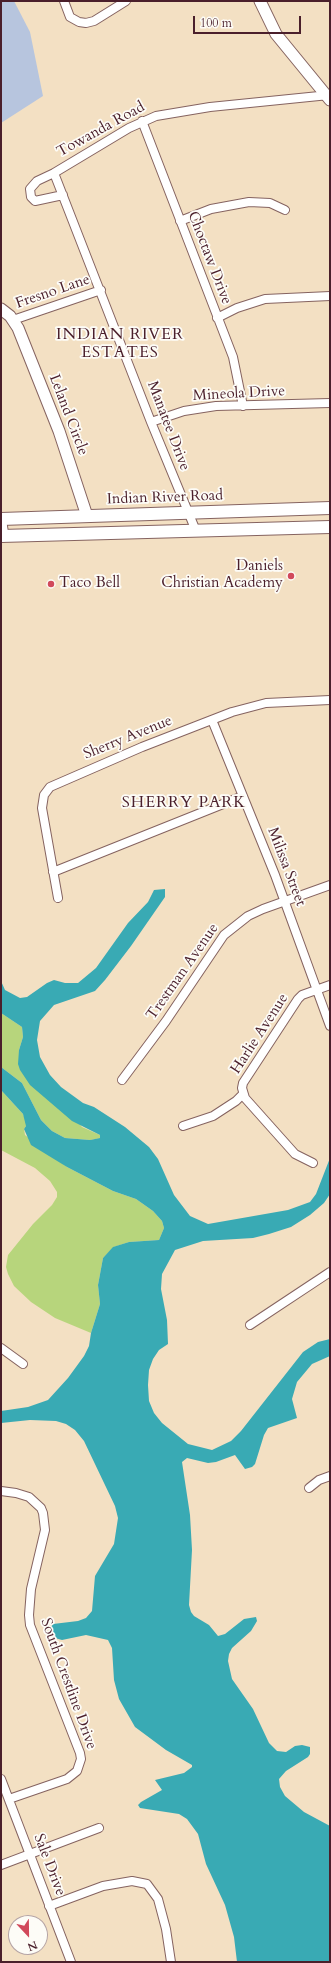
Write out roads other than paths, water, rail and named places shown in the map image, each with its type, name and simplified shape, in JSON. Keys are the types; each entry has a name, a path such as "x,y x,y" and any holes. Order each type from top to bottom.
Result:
{"main road":[{"name":"Indian River Road","path":"1,519 330,508"},
{"path":"2,536 330,527"}],"street":[{"path":"64,1 70,17 79,22 86,23 94,21 126,1"},
{"path":"260,1 276,34 329,97"},
{"name":"Towanda Road","path":"63,195 38,201 31,197 30,189 34,183 54,173 142,121 178,111 329,97"},
{"name":"Choctaw Drive","path":"142,121 237,372 243,406"},
{"name":"Manatee Drive","path":"54,173 101,290 151,422 196,531"},
{"path":"180,221 211,209 248,202 270,203 285,210"},
{"name":"Fresno Lane","path":"13,320 101,290"},
{"path":"217,318 237,308 265,299 330,296"},
{"name":"Leland Circle","path":"1,309 13,320 18,328 59,431 87,516"},
{"name":"Mineola Drive","path":"151,422 198,408 330,403"},
{"path":"1,523 2,536"},
{"name":"Sherry Avenue","path":"58,898 42,808 44,795 50,787 212,720 249,707 266,703 330,700"},
{"name":"Milissa Street","path":"212,720 285,901 330,1026"},
{"path":"53,872 243,796"},
{"name":"Trestman Avenue","path":"122,1080 166,1021 224,935 248,916 330,885"},
{"name":"Harlie Avenue","path":"243,1094 243,1083 298,999 330,985"},
{"path":"183,1126 213,1116 236,1101 243,1094 294,1154 313,1164"},
{"path":"250,1325 330,1272"},
{"path":"1,1348 23,1364"},
{"path":"309,1488 319,1480 330,1476"},
{"name":"South Crestline Drive","path":"1,1491 30,1497 41,1508 43,1514 45,1530 31,1588 29,1615 30,1625 81,1759 77,1771 67,1779 9,1799"},
{"name":"Sale Drive","path":"1,1779 71,1962"},
{"path":"1,1865 99,1828"},
{"path":"49,1906 103,1886 132,1882 147,1884 158,1899 166,1929 171,1962"}],"water":[{"path":"165,889 165,897 105,980 95,991 54,1005 40,1021 37,1040 40,1057 50,1075 61,1087 83,1103 94,1107 125,1127 149,1147 158,1159 174,1195 190,1216 208,1224 288,1210 310,1202 316,1194 330,1158 330,1194 324,1203 310,1215 291,1227 253,1238 203,1241 175,1250 162,1274 161,1289 167,1320 168,1344 159,1350 153,1359 149,1370 148,1385 149,1401 154,1413 162,1423 188,1444 212,1450 231,1441 241,1431 303,1352 318,1342 330,1339 330,1356 312,1364 297,1382 292,1399 297,1418 268,1428 264,1435 255,1464 252,1467 245,1469 235,1455 216,1462 208,1463 187,1458 182,1462 190,1515 192,1550 189,1605 191,1612 194,1616 209,1625 218,1636 225,1634 244,1619 256,1617 257,1621 251,1631 232,1648 229,1654 228,1661 232,1679 253,1709 269,1743 277,1751 286,1752 295,1746 302,1745 310,1747 310,1754 308,1757 286,1771 279,1779 280,1787 285,1796 304,1812 330,1826 330,1962 237,1962 234,1937 225,1905 206,1864 198,1834 187,1819 179,1814 140,1808 138,1805 162,1790 155,1780 184,1773 192,1767 192,1765 166,1750 135,1727 119,1699 114,1680 112,1648 108,1640 86,1635 62,1640 55,1638 51,1627 53,1624 78,1621 86,1618 92,1611 95,1576 114,1544 118,1518 115,1506 84,1441 75,1430 66,1424 56,1421 30,1420 1,1423 1,1411 28,1407 48,1400 68,1378 84,1356 89,1346 91,1333 100,1304 98,1285 103,1258 113,1247 129,1242 159,1240 164,1228 162,1221 153,1211 136,1199 113,1191 67,1167 31,1145 24,1129 26,1126 23,1114 1,1090 1,1067 22,1083 41,1120 52,1131 65,1138 90,1140 100,1138 100,1135 72,1121 30,1085 20,1070 18,1064 19,1050 23,1037 22,1027 1,1013 1,981 5,990 20,998 27,997 54,980 65,983 78,983 96,968 128,923 148,902 154,890"}],"place":[{"name":"Daniels Christian Academy","path":"291,576"},
{"name":"Taco Bell","path":"51,584"}],"district":[{"name":"INDIAN RIVER ESTATES","path":"120,344"},
{"name":"SHERRY PARK","path":"184,803"}]}
